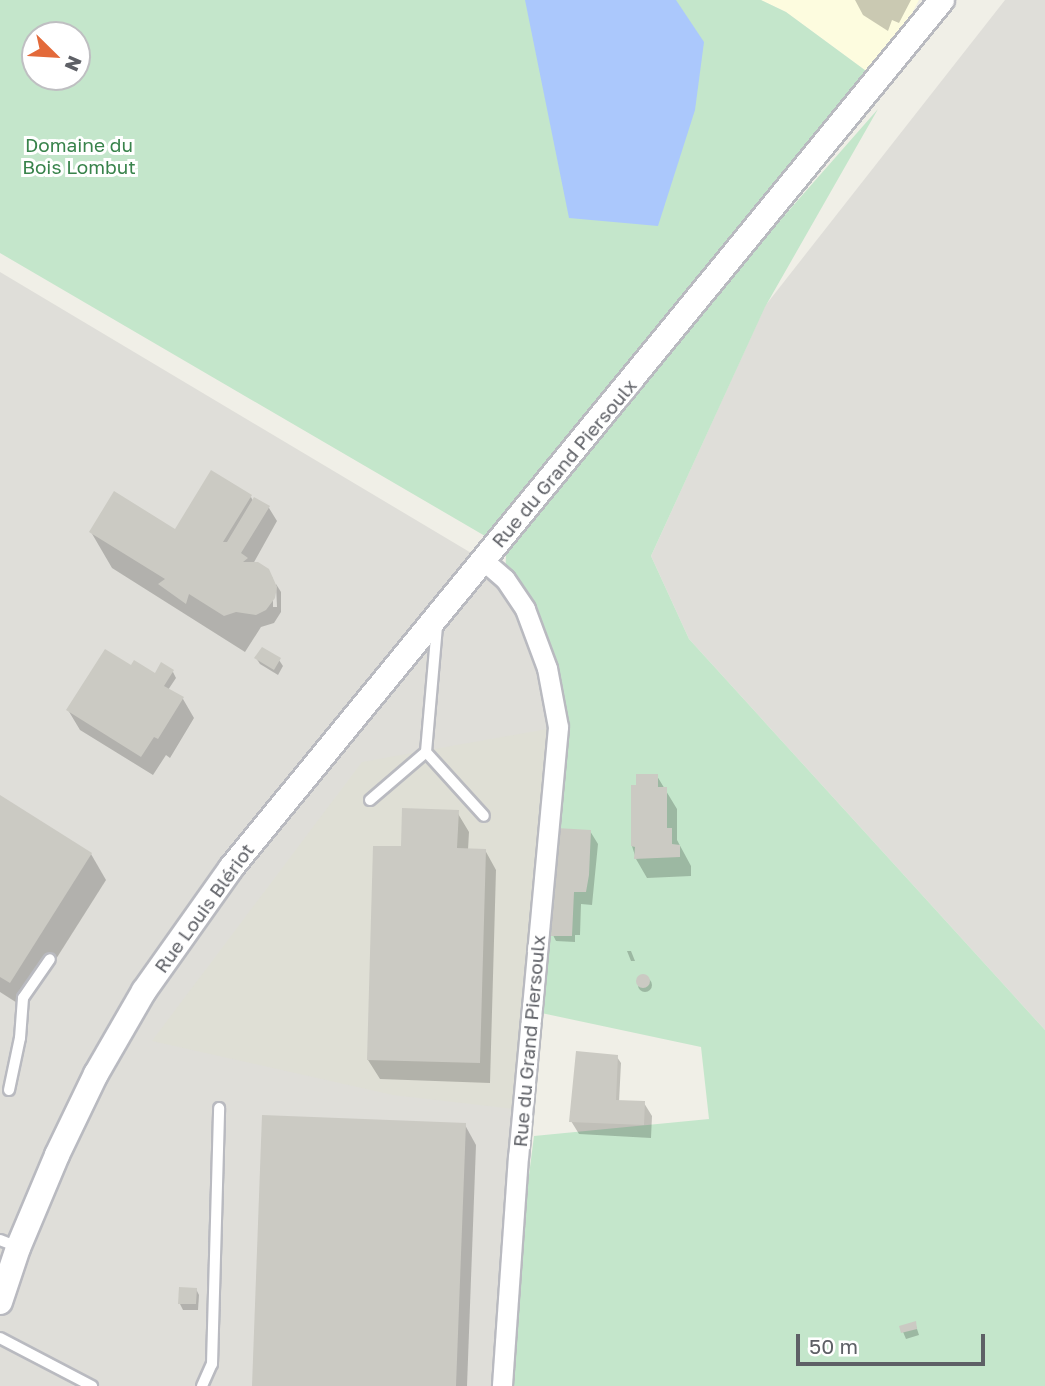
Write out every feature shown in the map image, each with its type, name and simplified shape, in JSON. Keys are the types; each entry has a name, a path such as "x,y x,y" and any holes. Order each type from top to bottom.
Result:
{"street":[{"name":"Rue du Grand Piersoulx","path":"502,1386 520,1143 558,727 547,668 525,609 505,579 483,560 942,0"},
{"name":"Rue Louis Blériot","path":"0,1302 9,1244 57,1155 96,1074 144,991 231,868 483,560"}],"lane":[{"path":"370,800 426,752 439,614"},
{"path":"426,752 484,816"},
{"path":"9,1090 20,1038 23,998 50,959"},
{"path":"202,1386 212,1364 219,1108"},
{"path":"0,1338 92,1386"}],"shaded area":[{"path":"761,0 919,0 877,79 786,12"},
{"path":"1005,0 1045,0 1045,1030 689,639 651,556 765,306"},
{"path":"0,272 483,560 505,579 558,727 502,1386 0,1386"},
{"path":"558,727 523,1110 393,1095 152,1041 362,762"}],"green space":[{"name":"Domaine du Bois Lombut","path":"0,0 761,0 786,12 877,79 530,505 878,109 765,307 651,556 689,639 1045,1030 1045,1386 502,1386 534,1136 709,1119 701,1047 532,1011 558,727 505,579 507,532 497,543 0,253"}],"water":[{"path":"525,0 676,0 704,42 695,110 658,226 569,218"}],"building":[{"path":"211,470 252,495 223,542 227,542 254,497 270,506 241,553 248,558 243,562 258,562 269,569 277,587 275,598 266,610 256,615 236,612 224,616 189,594 186,604 158,584 165,579 89,532 114,491 175,529"},
{"path":"262,647 281,658 274,670 254,658"},
{"path":"105,649 131,665 134,660 155,673 161,662 174,670 164,686 184,697 158,739 154,737 141,757 66,710"},
{"path":"636,774 658,774 658,787 667,787 667,828 672,828 672,844 680,845 680,857 634,859 635,847 631,846 631,785 636,785"},
{"path":"0,795 92,853 10,983 0,977"},
{"path":"402,808 459,810 457,848 486,849 480,1063 367,1060 373,846 401,846"},
{"path":"556,828 591,830 586,892 574,892 572,936 551,936"},
{"path":"643,974 648,976 648,986 643,988 638,986 636,981 638,976"},
{"path":"576,1051 618,1055 616,1100 645,1101 644,1125 569,1122"},
{"path":"262,1115 466,1123 456,1386 252,1386"},
{"path":"179,1287 197,1288 196,1304 178,1304"},
{"path":"916,1321 917,1329 901,1333 899,1326"}]}
